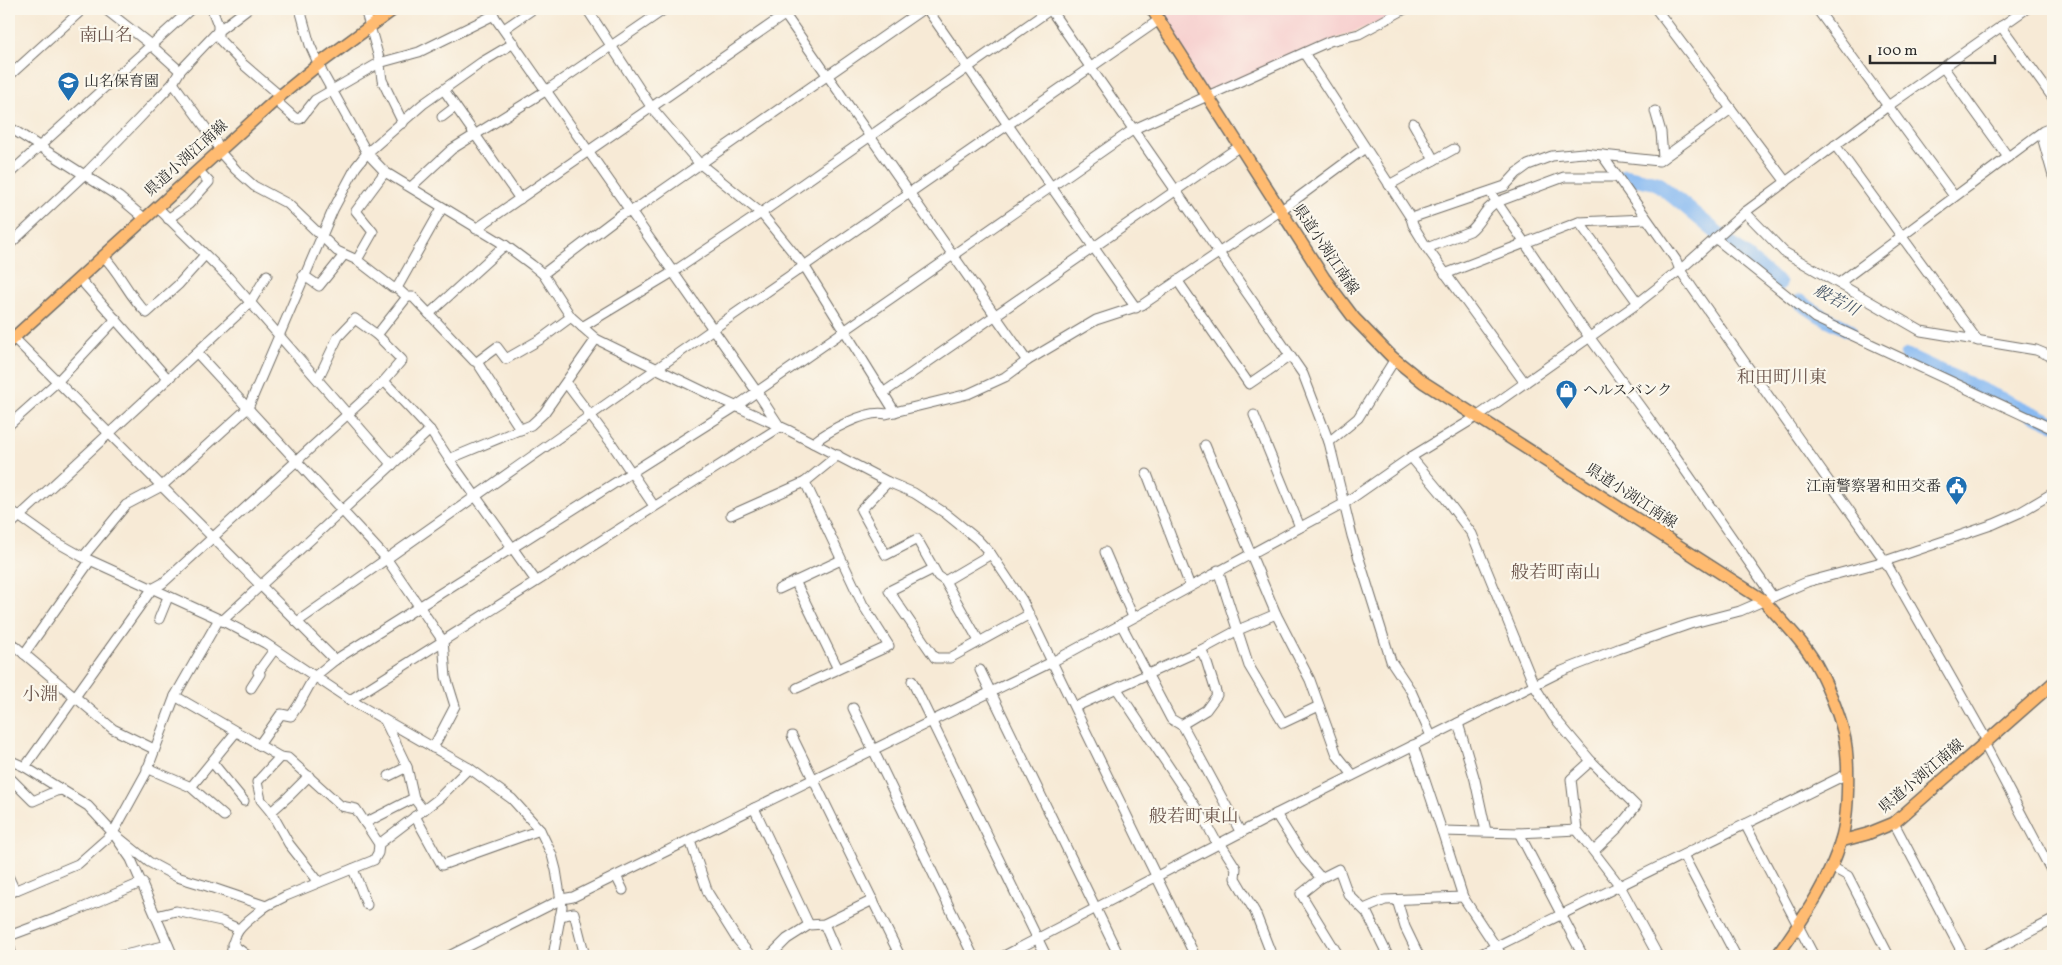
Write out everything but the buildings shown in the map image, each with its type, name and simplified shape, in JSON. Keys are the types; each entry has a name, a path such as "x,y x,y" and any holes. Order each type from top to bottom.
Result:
{"main road":[{"name":"県道小渕江南線","path":"10,338 79,278 277,98 319,64 394,9"},
{"name":"県道小渕江南線","path":"1152,9 1324,278 1354,318 1395,360 1423,382 1768,598 1816,664 1844,731 1847,774 1846,818 1841,841 1894,824 2053,683"},
{"path":"1777,956 1813,903 1841,841"}],"street":[{"path":"9,76 83,9"},
{"path":"105,9 180,70"},
{"path":"9,174 191,9"},
{"path":"212,9 218,38 295,118 300,119 316,100 331,89 379,63 419,52 492,12 780,427"},
{"path":"9,245 83,175 173,83 180,70 218,31 247,9"},
{"path":"300,9 310,45 331,89 367,153 385,172 505,245 543,274 571,317 596,339 914,493 945,512 977,539 1018,594 1033,622 1195,956"},
{"path":"365,9 382,80 403,123"},
{"path":"504,29 533,9"},
{"path":"587,9 652,108 699,163 761,212 805,267 895,412"},
{"path":"410,187 452,150 546,90 665,9"},
{"path":"543,274 622,214 637,208 922,9"},
{"path":"927,9 969,67 1023,148 1052,185 1136,308"},
{"path":"582,327 673,272 1051,9 1303,374 1329,442 1352,536 1391,661 1411,691 1431,736"},
{"path":"259,745 281,714 291,716 314,677 335,660 735,407 1134,129 1330,41 1359,34 1405,9"},
{"path":"1656,9 1786,182"},
{"path":"1817,9 1954,196"},
{"path":"449,956 562,899 573,897 1052,662 1218,570 1345,503 1411,458 1478,416 1638,303 1680,270 1718,234 1746,212 1888,106 2026,9"},
{"path":"476,229 652,108 786,10 828,75 1026,361"},
{"path":"297,622 713,329 1159,20"},
{"path":"2001,26 2053,98"},
{"path":"24,654 87,559 126,505 162,486 248,408 322,235 352,176 367,153 423,104 482,62 514,43"},
{"path":"1304,53 1411,218 1412,225 1427,248 1525,383"},
{"path":"1943,67 2008,156"},
{"path":"173,83 216,142 219,151 236,170 254,186 288,204 322,235 328,244 344,255 357,260 407,297 413,297 477,362 521,430"},
{"path":"444,90 520,199"},
{"path":"442,117 456,107"},
{"path":"1411,218 1505,186 1517,173 1533,162 1552,156 1574,154 1602,155 1659,161 1731,108"},
{"path":"1655,111 1661,132 1663,158"},
{"path":"1413,123 1434,160"},
{"path":"9,127 119,197 144,218"},
{"path":"1839,283 2008,156 2053,127"},
{"path":"2041,133 2053,176"},
{"path":"883,393 1240,146"},
{"path":"1835,146 1978,341"},
{"path":"813,443 839,425 860,418 895,412 968,394 1005,377 1026,361 1096,320 1136,308 1280,211 1365,148"},
{"path":"1390,185 1454,149"},
{"path":"1602,155 1676,260 1680,270 1885,561 1986,742 2053,874"},
{"path":"168,219 189,204 209,182 198,170"},
{"path":"357,260 373,232 356,211 385,172"},
{"path":"1427,248 1475,227 1488,207 1497,202 1564,177 1617,177"},
{"path":"1490,192 1768,598"},
{"path":"157,207 229,278 392,465"},
{"path":"397,288 442,208"},
{"path":"1746,212 1784,252 1921,331 2036,350 2053,357"},
{"path":"1445,274 1580,222 1646,219"},
{"path":"1580,222 1638,303"},
{"path":"1718,234 1815,318 2053,429"},
{"path":"429,314 505,245"},
{"path":"103,256 120,276 140,307 147,313 178,285 205,255"},
{"path":"304,275 319,286 344,255"},
{"path":"9,526 250,303 267,275"},
{"path":"79,278 168,379"},
{"path":"1178,280 1249,384 1290,356"},
{"path":"376,335 407,297"},
{"path":"477,362 497,347 507,362 571,317"},
{"path":"9,425 56,382 116,319"},
{"path":"25,767 152,589 163,583 297,461 384,381 402,360 376,335 355,319 338,337 318,379"},
{"path":"10,338 214,537 335,660"},
{"path":"449,459 531,425 544,413 596,339"},
{"path":"197,353 386,558 443,641 446,677 456,706 433,748"},
{"path":"1329,442 1358,418 1395,360"},
{"path":"384,381 430,430 536,581"},
{"path":"566,383 632,472 654,506"},
{"path":"1254,415 1300,527"},
{"path":"350,700 780,427"},
{"path":"9,878 12,892 78,864 113,833 147,768 176,696 221,620 430,430"},
{"path":"1205,445 1276,614 1310,680 1337,755 1353,775"},
{"path":"731,515 805,482 838,455"},
{"path":"1411,458 1442,494 1472,534 1534,685 1553,716 1591,761 1636,806 1619,827 1594,851"},
{"path":"1147,474 1190,586"},
{"path":"796,688 889,646 863,605 805,482"},
{"path":"888,482 860,510 886,555 916,539 933,569 944,581 979,641"},
{"path":"1004,956 1276,814 1562,671 1690,624 1740,611 1806,582 1885,561 1994,524 2051,497"},
{"path":"9,509 51,539 87,559 168,598 221,620 274,650 350,700 469,768 512,799 540,830 552,855 562,899 553,956"},
{"path":"1104,552 1133,617"},
{"path":"944,581 990,554"},
{"path":"779,589 841,560"},
{"path":"933,569 889,591 935,658 950,658 1028,615"},
{"path":"1218,570 1249,666 1284,723 1318,706"},
{"path":"795,582 838,669"},
{"path":"159,619 168,598"},
{"path":"1074,707 1117,689 1201,650 1238,630 1276,614"},
{"path":"1121,624 1171,719 1181,725 1241,833"},
{"path":"9,655 12,644 113,729 154,749"},
{"path":"250,688 260,674 258,672 274,650"},
{"path":"1181,725 1206,710 1217,695 1201,650"},
{"path":"980,670 1119,956"},
{"path":"912,681 1046,956"},
{"path":"1117,689 1236,868 1235,878 1255,912 1272,956"},
{"path":"176,696 280,757 288,758 341,806 356,809 379,844 378,853 374,860 266,906 240,928 232,944 231,956"},
{"path":"853,708 973,956"},
{"path":"386,721 407,767 419,813 442,865 540,830"},
{"path":"1458,723 1486,831"},
{"path":"191,787 236,732"},
{"path":"792,736 900,956"},
{"path":"1412,746 1463,897 1502,956"},
{"path":"280,757 276,764 257,782 261,800 271,812 289,844 319,882"},
{"path":"9,773 11,761 25,767 88,806 113,833 131,859 143,882 173,956"},
{"path":"1591,761 1571,779 1577,830 1620,886 1658,956"},
{"path":"212,762 244,802"},
{"path":"389,776 407,767"},
{"path":"147,768 191,787 224,816"},
{"path":"379,844 438,799 469,768"},
{"path":"1477,956 1847,774"},
{"path":"271,812 309,776"},
{"path":"9,777 32,801 62,790"},
{"path":"365,823 414,798"},
{"path":"754,808 809,925"},
{"path":"1276,814 1305,860 1321,878"},
{"path":"1745,824 1814,956"},
{"path":"1894,824 1964,956"},
{"path":"1442,831 1519,833 1577,830"},
{"path":"113,833 149,862 176,878 207,886 266,906"},
{"path":"1519,833 1583,956"},
{"path":"690,840 708,893 736,938 751,956"},
{"path":"1683,855 1736,956"},
{"path":"1830,866 1848,876 1889,956"},
{"path":"353,869 367,905"},
{"path":"1339,956 1301,894 1321,878 1339,869 1348,894 1364,908 1388,956"},
{"path":"616,876 623,890"},
{"path":"9,936 73,912 143,882"},
{"path":"1364,908 1385,900 1463,897"},
{"path":"770,956 787,939 809,925 824,924 873,900"},
{"path":"1397,900 1405,926 1419,956"},
{"path":"156,916 182,911 232,924 240,928"},
{"path":"560,916 574,913 585,956"},
{"path":"1982,956 2053,920"},
{"path":"824,924 838,956"},
{"path":"9,944 12,956"},
{"path":"232,944 248,956"},
{"path":"120,956 168,945"}],"shaded area":[{"path":"1151,9 1405,9 1392,17 1330,41 1208,97"}],"waterway":[{"name":"般若川","path":"1625,176 1657,183 1779,284"},
{"name":"般若川","path":"1800,302 1849,330"},
{"name":"般若川","path":"1907,356 2053,423"}],"place":[{"name":"山名保育園","path":"68,101"},
{"name":"ヘルスバンク","path":"1567,410"},
{"name":"江南警察署和田交番","path":"1957,506"}],"district":[{"name":"南山名","path":"106,36"},
{"name":"和田町川東","path":"1782,378"},
{"name":"般若町南山","path":"1556,573"},
{"name":"小淵","path":"40,695"},
{"name":"般若町東山","path":"1194,817"}]}
